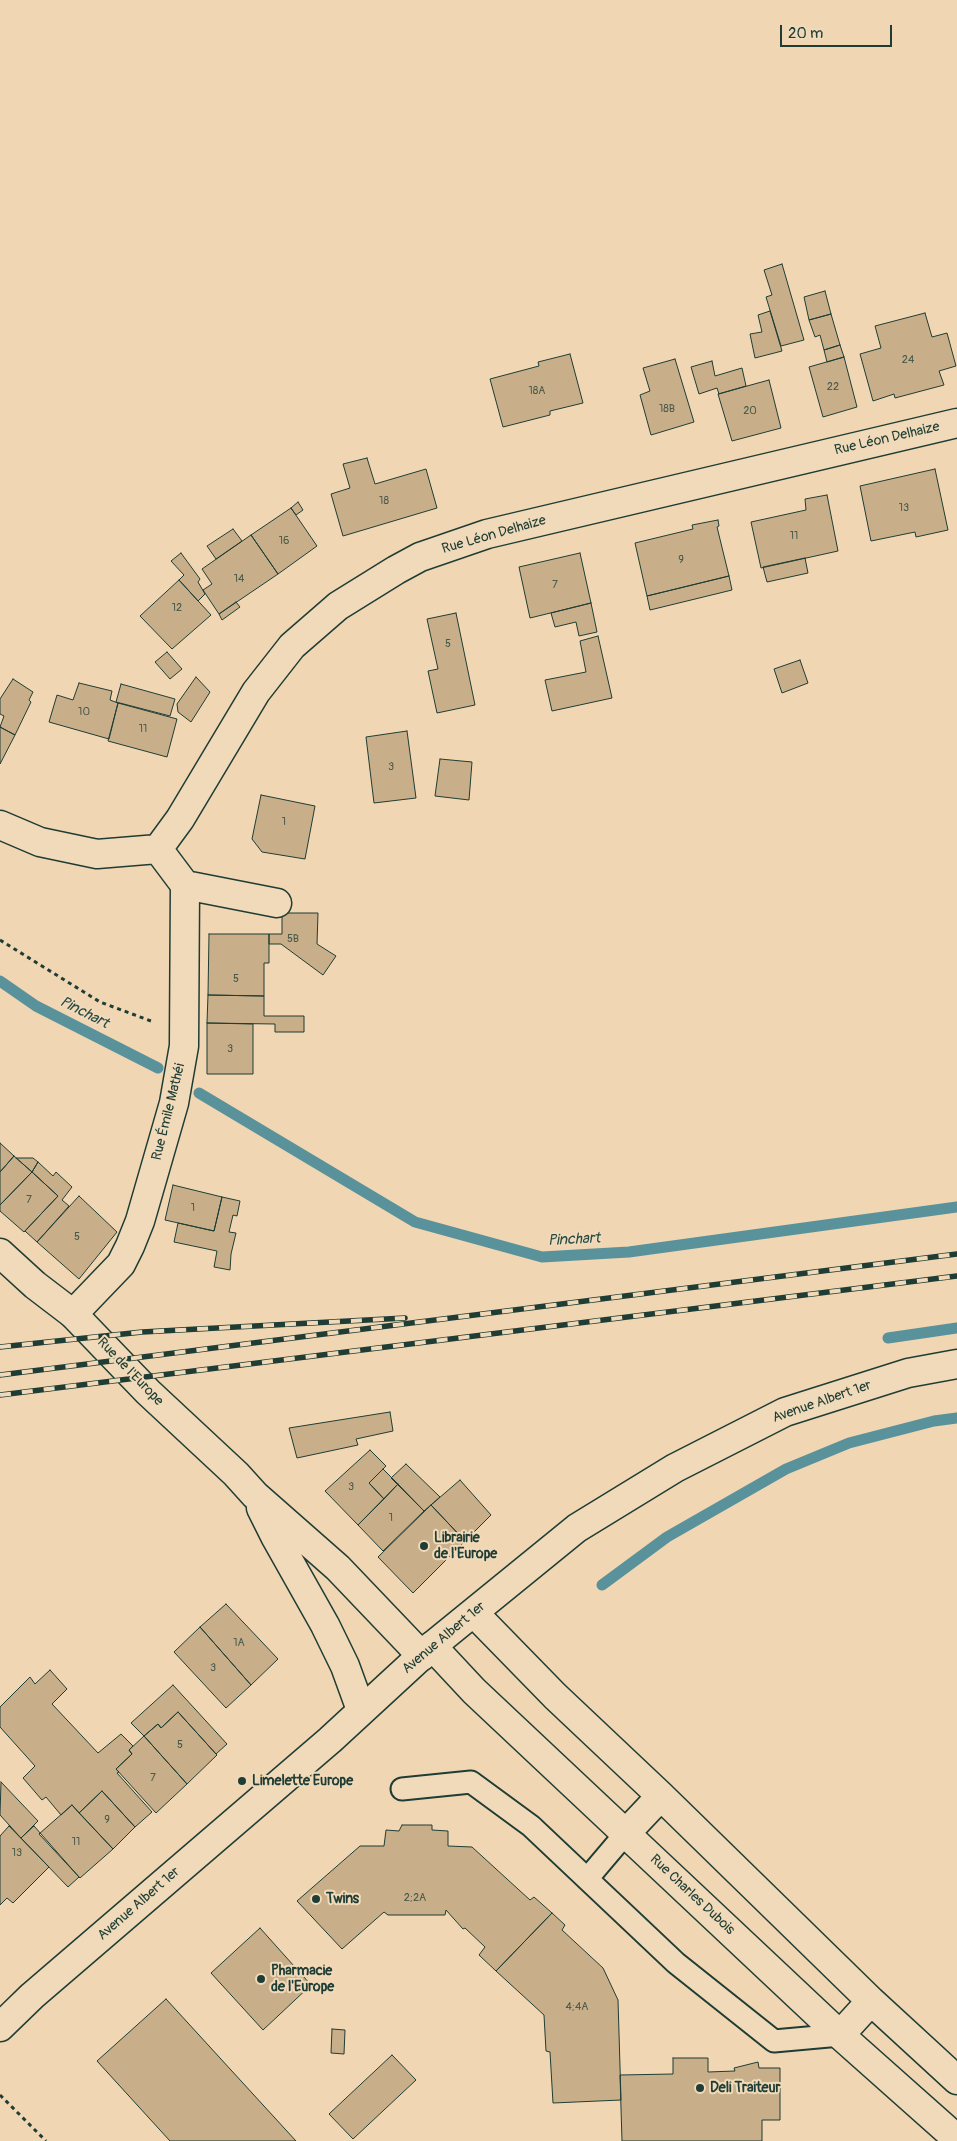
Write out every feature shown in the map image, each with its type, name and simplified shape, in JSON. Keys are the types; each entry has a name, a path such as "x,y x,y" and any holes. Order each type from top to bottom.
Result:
{"street":[{"name":"Rue Léon Delhaize","path":"158,849 180,819 256,692 292,646 338,606 420,557 487,534 957,423"},
{"path":"0,825 40,842 97,854 158,849 185,885 277,903"},
{"name":"Rue Émile Mathéi","path":"73,1314 121,1264 140,1221 174,1103 184,1046 185,885"},
{"name":"Rue de l'Europe","path":"0,1253 35,1285 73,1314 148,1392 236,1474 255,1495 338,1568 427,1651"},
{"name":"Avenue Albert 1er","path":"0,2027 32,1996 330,1740 427,1651 577,1528 675,1468 785,1412 908,1373 957,1364"},
{"name":"Rue de l'Europe","path":"255,1495 276,1538 325,1624 345,1666 361,1710"},
{"path":"474,1613 555,1696 661,1796 871,2001 957,2080"},
{"name":"Rue Charles Dubois","path":"427,1651 467,1684 840,2035 957,2139"},
{"path":"626,1833 661,1796"},
{"path":"840,2035 871,2001"}],"lane":[{"path":"402,1789 471,1782 531,1826 676,1963 774,2042 840,2035"},
{"path":"587,1879 626,1833"}],"path":[{"path":"0,940 100,1002 148,1021 184,1022"},
{"path":"0,2095 46,2141"}],"building":[{"path":"782,264 804,340 781,346 766,297 772,295 764,270"},
{"path":"825,291 831,314 809,320 804,297"},
{"path":"770,311 782,351 755,358 750,334 762,332 758,315"},
{"path":"925,313 932,337 947,333 956,366 939,371 944,385 895,398 894,394 873,401 860,354 881,348 875,326"},
{"path":"831,314 840,345 824,350 820,335 815,337 809,320"},
{"path":"840,345 844,357 827,362 824,350"},
{"path":"570,354 583,403 550,411 550,415 503,427 490,379 539,366 538,362"},
{"path":"844,357 857,407 823,417 809,367"},
{"path":"675,359 694,422 651,435 640,395 650,391 643,368"},
{"path":"712,361 715,376 742,368 746,386 719,394 717,388 699,394 691,367"},
{"path":"769,380 781,428 732,441 718,394"},
{"path":"367,458 375,484 426,469 437,508 343,536 331,494 350,488 343,464"},
{"path":"935,469 948,530 916,537 915,532 871,541 860,486"},
{"path":"827,495 838,551 761,568 751,522 806,510 805,499"},
{"path":"298,502 303,510 296,515 291,508"},
{"path":"291,508 317,546 278,574 251,535"},
{"path":"718,520 719,526 717,527 729,576 647,596 635,543 693,529 692,525"},
{"path":"233,529 242,541 216,559 207,546"},
{"path":"251,535 278,574 219,614 203,590 212,584 202,569"},
{"path":"181,553 200,579 198,582 205,594 198,601 179,580 184,575 171,561"},
{"path":"580,553 591,603 530,618 519,567"},
{"path":"805,558 808,573 767,582 763,567"},
{"path":"729,576 732,590 650,610 647,596"},
{"path":"179,580 211,615 172,649 140,616"},
{"path":"236,602 240,607 222,620 219,614"},
{"path":"591,603 597,632 579,636 576,622 555,627 551,613"},
{"path":"456,613 475,705 437,713 428,671 438,669 427,619"},
{"path":"598,636 612,698 552,711 545,680 586,672 580,641"},
{"path":"167,652 182,669 170,679 155,662"},
{"path":"800,660 808,683 782,693 774,669"},
{"path":"196,677 210,692 191,722 178,712 177,704"},
{"path":"13,679 33,692 29,700 31,702 15,735 0,727 4,716 0,714 0,699"},
{"path":"79,683 112,691 110,700 118,703 109,739 49,722 57,695 73,700"},
{"path":"121,684 175,699 170,716 116,702"},
{"path":"118,703 177,719 167,757 108,741"},
{"path":"0,727 15,735 0,764"},
{"path":"407,731 416,798 374,803 366,737"},
{"path":"440,759 472,762 469,800 435,796"},
{"path":"261,795 315,806 305,859 262,852 252,839"},
{"path":"282,913 318,913 317,944 336,956 323,975 281,944 269,944 269,934 282,934"},
{"path":"209,934 269,934 269,963 264,963 264,996 208,995"},
{"path":"208,995 264,996 264,1016 304,1016 304,1032 275,1032 275,1024 207,1023"},
{"path":"207,1023 253,1024 253,1074 207,1074"},
{"path":"0,1143 14,1156 0,1172"},
{"path":"14,1156 32,1172 0,1205 0,1172"},
{"path":"16,1158 33,1158 38,1162 32,1172"},
{"path":"38,1162 53,1176 56,1172 72,1187 62,1200 69,1206 37,1242 25,1231 58,1196 32,1172"},
{"path":"32,1172 58,1196 24,1232 0,1211 0,1205"},
{"path":"173,1185 222,1197 214,1231 165,1220"},
{"path":"79,1196 117,1232 79,1279 37,1242"},
{"path":"222,1197 240,1201 237,1216 233,1215 229,1232 236,1233 231,1254 230,1270 214,1267 217,1251 174,1242 178,1223 214,1231"},
{"path":"390,1412 393,1431 356,1439 358,1445 297,1458 289,1428"},
{"path":"370,1450 386,1466 369,1483 384,1499 358,1525 325,1491"},
{"path":"406,1464 440,1497 424,1511 391,1478"},
{"path":"383,1469 398,1484 384,1499 369,1483"},
{"path":"460,1480 491,1515 465,1541 431,1505"},
{"path":"398,1484 424,1511 383,1551 358,1525"},
{"name":"Librairie de l'Europe","path":"431,1505 465,1541 413,1593 378,1557"},
{"path":"226,1604 278,1659 251,1685 200,1627"},
{"path":"200,1627 251,1685 226,1708 174,1652"},
{"path":"50,1670 67,1689 52,1704 98,1753 121,1734 133,1746 129,1750 132,1754 116,1769 119,1772 117,1773 152,1812 135,1827 102,1791 79,1813 72,1805 61,1815 46,1797 42,1800 23,1778 35,1766 0,1727 0,1707 30,1677 35,1684"},
{"path":"173,1685 227,1744 216,1754 178,1712 161,1728 158,1724 144,1736 131,1723"},
{"path":"178,1712 217,1755 187,1784 144,1736 158,1724 161,1728"},
{"path":"144,1736 187,1784 156,1813 116,1769 132,1754 129,1750"},
{"path":"1,1782 38,1821 21,1838 0,1815"},
{"path":"102,1791 135,1827 113,1849 79,1813"},
{"path":"72,1805 113,1849 80,1878 39,1834"},
{"path":"402,1825 432,1825 432,1830 448,1831 448,1846 472,1847 530,1900 534,1897 552,1913 496,1971 479,1955 485,1947 465,1928 463,1929 446,1910 445,1915 388,1915 384,1912 342,1949 297,1901 360,1846 384,1846 386,1830 399,1831"},
{"path":"9,1826 49,1867 13,1903 7,1898 0,1905 0,1836"},
{"path":"34,1826 79,1877 68,1887 21,1838"},
{"path":"552,1913 565,1925 562,1930 603,1968 618,2000 621,2100 553,2103 550,2052 546,2051 544,2015 496,1971"},
{"name":"Pharmacie de l'Europe","path":"260,1928 311,1985 263,2030 211,1973"},
{"path":"166,1999 296,2141 170,2141 97,2061"},
{"path":"332,2029 345,2030 344,2054 331,2053"},
{"path":"392,2055 416,2080 353,2139 329,2114"},
{"name":"Deli Traiteur","path":"673,2058 708,2058 708,2072 735,2071 734,2068 758,2062 759,2068 780,2068 780,2120 762,2120 762,2141 622,2141 620,2075 673,2074"}],"waterway":[{"name":"Pinchart","path":"0,981 36,1006 158,1068"},
{"name":"Pinchart","path":"199,1093 415,1222 542,1257 629,1252 957,1207"},
{"path":"888,1338 957,1328"},
{"path":"602,1585 667,1537 786,1469 849,1443 934,1421 957,1418"}],"railway":[{"path":"0,1375 957,1254"},
{"path":"0,1395 957,1276"},
{"path":"0,1347 142,1332 405,1318"}],"place":[{"name":"Librairie de l'Europe","path":"424,1546"},
{"name":"Limelette Europe","path":"242,1781"},
{"name":"Twins","path":"316,1899"},
{"name":"Pharmacie de l'Europe","path":"261,1979"},
{"name":"Deli Traiteur","path":"700,2088"}]}
